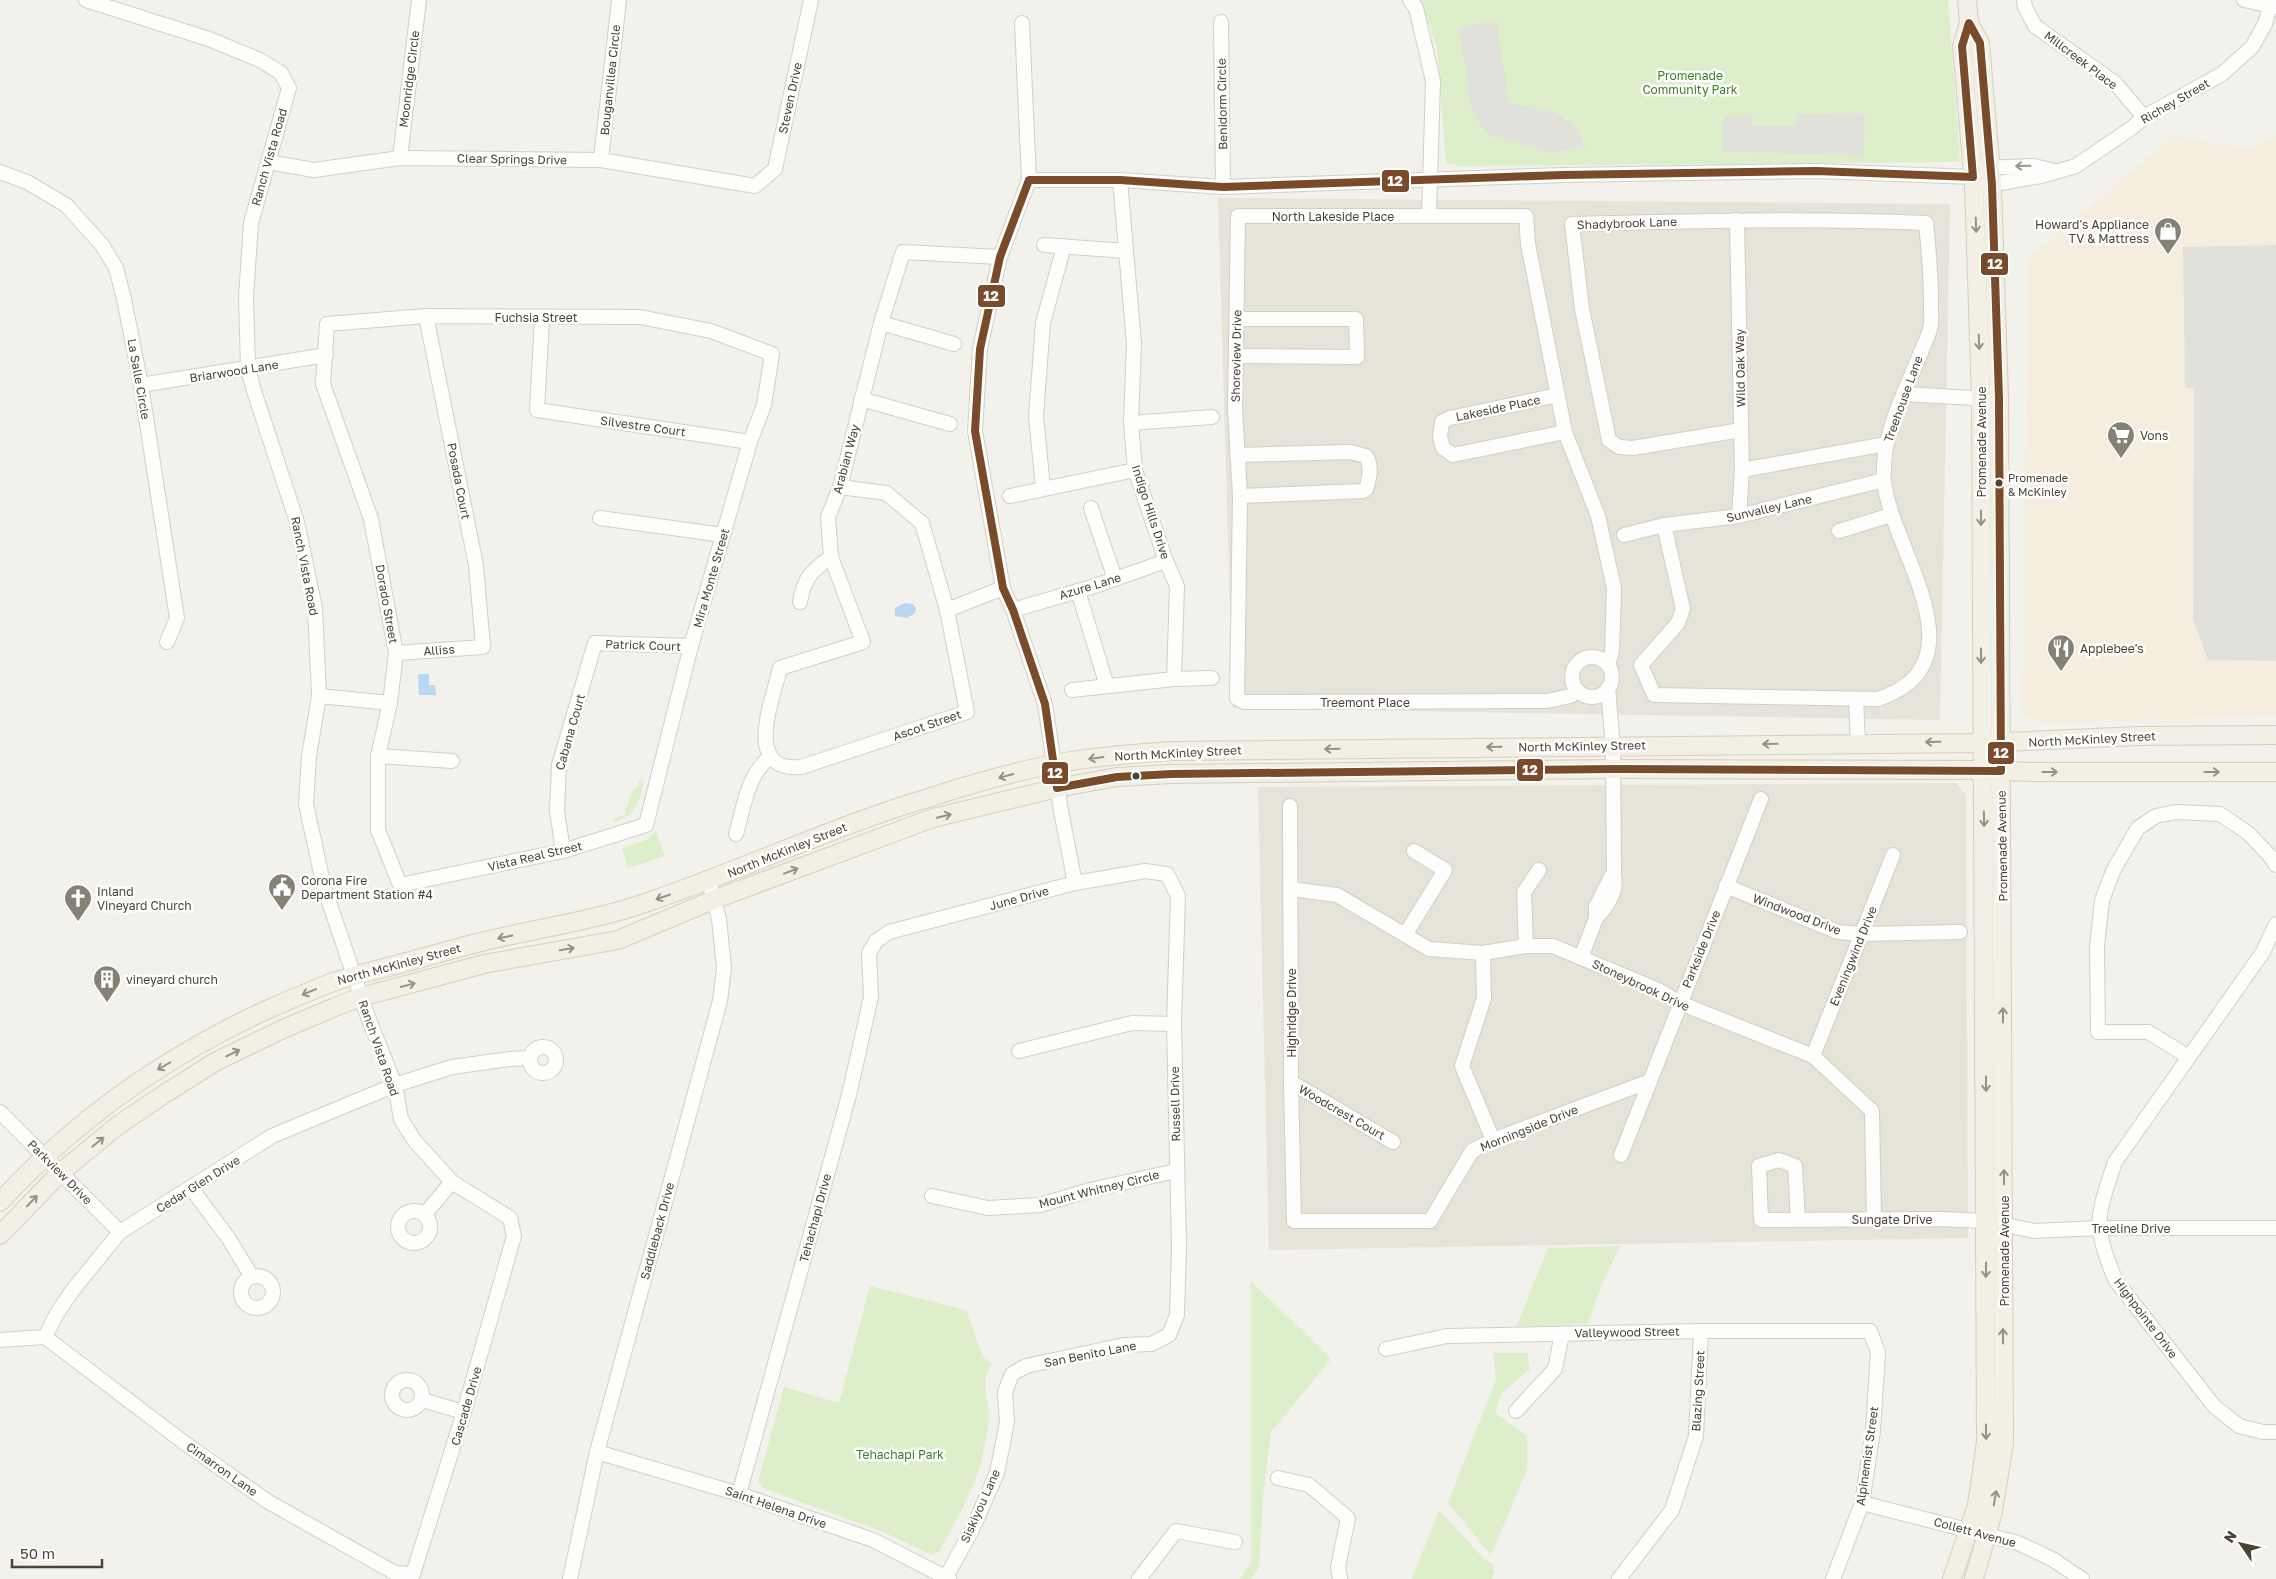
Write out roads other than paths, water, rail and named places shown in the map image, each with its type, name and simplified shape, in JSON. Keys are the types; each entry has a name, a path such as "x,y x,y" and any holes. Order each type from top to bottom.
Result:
{"main road":[{"name":"Promenade Avenue","path":"1952,1579 1970,1530 1977,1504 1986,1442 1981,399 1973,177 1962,46 1969,23 1967,0"},
{"name":"Promenade Avenue","path":"1969,23 1980,43 1992,185 1999,398 2004,1226 2004,1443 1988,1534 1974,1579"},
{"name":"North McKinley Street","path":"0,1202 44,1157 103,1107 204,1040 331,983 481,942 566,925 636,906 709,882 854,824 926,798 1053,765 1122,754 1173,751 1982,743 2140,736 2276,736"},
{"name":"North McKinley Street","path":"0,1235 60,1173 117,1126 215,1062 282,1029 361,997 484,964 618,940 713,900 933,818 1057,788 1117,777 1171,774 1614,769 2276,772"}],"street":[{"name":"Ranch Vista Road","path":"86,0 209,39 260,60 281,72 289,88 250,223 246,297 248,369 297,522 315,608 319,696 309,756 306,804 324,887 361,997 395,1085 401,1119 414,1140 452,1182 510,1218 514,1236"},
{"name":"Moonridge Circle","path":"400,158 419,0"},
{"name":"Bouganvillea Circle","path":"601,160 619,0"},
{"name":"Steven Drive","path":"755,186 775,169 810,0"},
{"path":"1410,0 1416,8 1433,81 1429,216"},
{"name":"Millcreek Place","path":"2024,0 2025,8 2035,26 2115,83 2144,117"},
{"name":"Richey Street","path":"1973,177 1992,185 2041,176 2076,166 2133,127 2144,117 2222,74 2252,47 2273,6 2244,0"},
{"name":"Benidorm Circle","path":"1221,22 1223,187"},
{"path":"1022,23 1028,180 1000,257 980,349 975,431 1004,588 1045,704 1053,765 1075,883"},
{"name":"Clear Springs Drive","path":"268,162 314,170 400,158 601,160 755,186"},
{"name":"Richey Street","path":"1973,177 1990,167 2034,166 2055,171"},
{"path":"1028,180 1120,180 1223,187 1563,175 1817,171 1973,177"},
{"name":"La Salle Circle","path":"0,172 27,182 66,205 102,245 116,268 141,385 177,618 167,642"},
{"name":"Indigo Hills Drive","path":"1120,180 1134,344 1131,423 1135,470 1166,561 1177,586 1174,679"},
{"name":"North Lakeside Place","path":"1238,216 1526,216"},
{"name":"Shoreview Drive","path":"1238,216 1235,408 1240,496 1238,611"},
{"name":"Lakeside Place","path":"1526,216 1528,244 1565,432 1598,516 1614,588 1612,652 1608,664 1612,676 1608,688 1614,769 1614,875 1616,886 1610,900 1596,918 1582,958"},
{"name":"Shadybrook Lane","path":"1741,430 1634,448 1619,447 1609,440 1582,309 1572,224 1737,220 1871,220"},
{"name":"Wild Oak Way","path":"1737,220 1742,470 1739,516"},
{"name":"Treehouse Lane","path":"1664,525 1683,609 1678,624 1641,665 1654,695 1878,699 1900,690 1917,674 1926,657 1929,645 1928,617 1914,568 1892,515 1884,480 1886,444 1903,394 1930,328 1931,268 1926,222 1871,220"},
{"path":"1044,245 1126,251"},
{"path":"1043,488 1036,416 1043,323 1064,246"},
{"name":"Arabian Way","path":"770,757 766,748 766,730 780,668 864,642 831,557 828,517 840,486 881,323 904,252 1000,257"},
{"name":"Fuchsia Street","path":"326,355 327,324 426,316 640,317 711,332 772,354"},
{"name":"Posada Court","path":"426,316 476,565 483,647"},
{"name":"Silvestre Court","path":"542,318 536,410 750,442"},
{"path":"1236,319 1356,319 1357,357 1236,356"},
{"path":"881,323 954,344"},
{"name":"Mira Monte Street","path":"653,803 691,646 750,442 764,405 772,354"},
{"name":"Briarwood Lane","path":"141,385 326,355"},
{"name":"Dorado Street","path":"326,355 323,384 371,519 396,653 390,703 378,756 378,830 400,885"},
{"path":"1903,394 1981,399 1999,398"},
{"name":"Lakeside Place","path":"1558,395 1450,418 1442,422 1440,436 1443,448 1453,455 1565,432"},
{"path":"861,399 950,424"},
{"path":"1131,423 1212,417"},
{"path":"1742,470 1886,444"},
{"path":"1237,455 1350,452 1366,456 1370,462 1370,477 1366,488 1363,490 1240,496"},
{"path":"1010,496 1135,470"},
{"name":"Sunvalley Lane","path":"1624,535 1664,525 1739,516 1884,480"},
{"path":"840,486 886,493 922,523 947,610 1004,588"},
{"path":"1092,508 1115,579"},
{"path":"1839,531 1892,515"},
{"path":"600,518 723,535"},
{"path":"800,602 803,584 814,570 831,557"},
{"name":"Azure Lane","path":"1013,610 1078,591 1166,561"},
{"path":"1078,591 1107,686"},
{"name":"Ascot Street","path":"770,757 779,765 788,768 801,767 967,712 947,610"},
{"name":"Treemont Place","path":"1238,611 1237,698 1244,702 1547,701 1570,696 1578,691"},
{"name":"Patrick Court","path":"595,643 691,646"},
{"name":"Cabana Court","path":"563,851 556,811 559,765 595,643"},
{"name":"Alliss","path":"396,653 483,647"},
{"path":"1608,664 1597,657 1585,658 1579,661 1573,672 1572,679 1578,691 1584,695 1597,696 1608,688"},
{"path":"1072,690 1174,679 1212,678"},
{"path":"319,696 390,703"},
{"path":"1856,699 1858,743"},
{"path":"378,756 452,760"},
{"path":"736,834 754,774 760,765 770,757"},
{"name":"Parkside Drive","path":"1620,1155 1761,799"},
{"name":"Vista Real Street","path":"400,885 563,851 646,825 653,803"},
{"name":"Highridge Drive","path":"1290,806 1291,1082 1294,1221"},
{"path":"2190,1057 2148,1032 2098,1032 2099,928 2103,894 2114,869 2138,828 2156,816 2176,812 2220,814 2248,833 2276,865"},
{"path":"1405,934 1445,870 1414,851"},
{"name":"Eveningwind Drive","path":"1812,1056 1893,855"},
{"path":"1526,946 1524,892 1539,870"},
{"name":"June Drive","path":"876,940 889,932 1075,883 1145,871 1167,874"},
{"name":"Russell Drive","path":"1167,874 1178,896 1174,1024 1179,1247 1177,1315 1169,1335"},
{"name":"Saddleback Drive","path":"570,1579 597,1452 720,1001 724,968 719,921 709,882"},
{"name":"Windwood Drive","path":"1726,886 1838,932 1861,934 1960,932"},
{"name":"Stoneybrook Drive","path":"1291,889 1337,895 1429,949 1483,953 1526,946 1553,946 1658,990 1680,1003 1812,1056 1872,1111 1874,1218"},
{"name":"Highpointe Drive","path":"2276,924 2263,952 2116,1162 2105,1194 2099,1228 2106,1257 2116,1281 2214,1406 2239,1426 2264,1432 2276,1432"},
{"name":"Tehachapi Drive","path":"739,1494 849,1095 871,997 870,953 876,940"},
{"path":"1483,953 1484,998 1462,1066 1493,1140"},
{"path":"1019,1050 1132,1023 1174,1024"},
{"name":"Cedar Glen Drive","path":"45,1337 56,1315 72,1291 120,1232 272,1136 395,1085 452,1067 510,1058 530,1058"},
{"name":"Woodcrest Court","path":"1291,1082 1393,1142"},
{"name":"Morningside Drive","path":"1294,1221 1430,1221 1472,1151 1493,1140 1650,1082"},
{"name":"Parkview Drive","path":"0,1112 120,1232"},
{"name":"Sungate Drive","path":"1798,1220 1796,1166 1779,1160 1760,1166 1761,1220 1798,1220 1874,1218 1986,1221"},
{"name":"Mount Whitney Circle","path":"932,1196 988,1208 1040,1205 1090,1190 1176,1171"},
{"path":"424,1215 452,1182"},
{"path":"191,1188 228,1239 252,1277"},
{"name":"Treeline Drive","path":"1986,1221 2034,1231 2099,1228 2276,1228"},
{"name":"Cascade Drive","path":"414,1574 464,1412 514,1236"},
{"name":"Valleywood Street","path":"1386,1349 1447,1336 1701,1331 1870,1331"},
{"name":"Blazing Street","path":"1619,1579 1672,1510 1696,1436 1701,1331"},
{"name":"Alpinemist Street","path":"1833,1579 1862,1503 1873,1431 1878,1352 1870,1331"},
{"path":"1516,1411 1555,1369 1562,1334"},
{"name":"San Benito Lane","path":"1012,1374 1026,1366 1124,1345 1151,1344 1169,1335"},
{"path":"0,1340 45,1337"},
{"name":"Cimarron Lane","path":"45,1337 186,1444 267,1501 396,1574 414,1574"},
{"name":"Siskiyou Lane","path":"947,1578 972,1530 997,1473 1007,1422 1006,1392 1012,1374"},
{"path":"422,1400 464,1412"},
{"name":"Saint Helena Drive","path":"597,1452 739,1494 873,1540 947,1578"},
{"path":"1278,1478 1309,1486 1348,1518 1338,1567 1340,1579"},
{"name":"Collett Avenue","path":"1862,1503 2018,1543 2044,1555 2082,1579"},
{"path":"1140,1579 1176,1531 1235,1542"}],"water":[{"path":"905,603 913,604 916,608 915,613 907,618 895,616 895,608"},
{"path":"418,674 429,674 429,685 435,685 436,695 419,695"}],"place":[{"name":"Howard's Appliance TV & Mattress","path":"2168,255"},
{"name":"Vons","path":"2121,459"},
{"name":"Promenade & McKinley","path":"1999,483"},
{"name":"Applebee's","path":"2061,672"},
{"name":"Corona Fire Department Station #4","path":"282,911"},
{"name":"Inland Vineyard Church","path":"78,922"},
{"name":"vineyard church","path":"107,1003"}],"park label":[{"name":"Promenade Community Park","path":"1690,82"},
{"name":"Tehachapi Park","path":"900,1454"}]}
